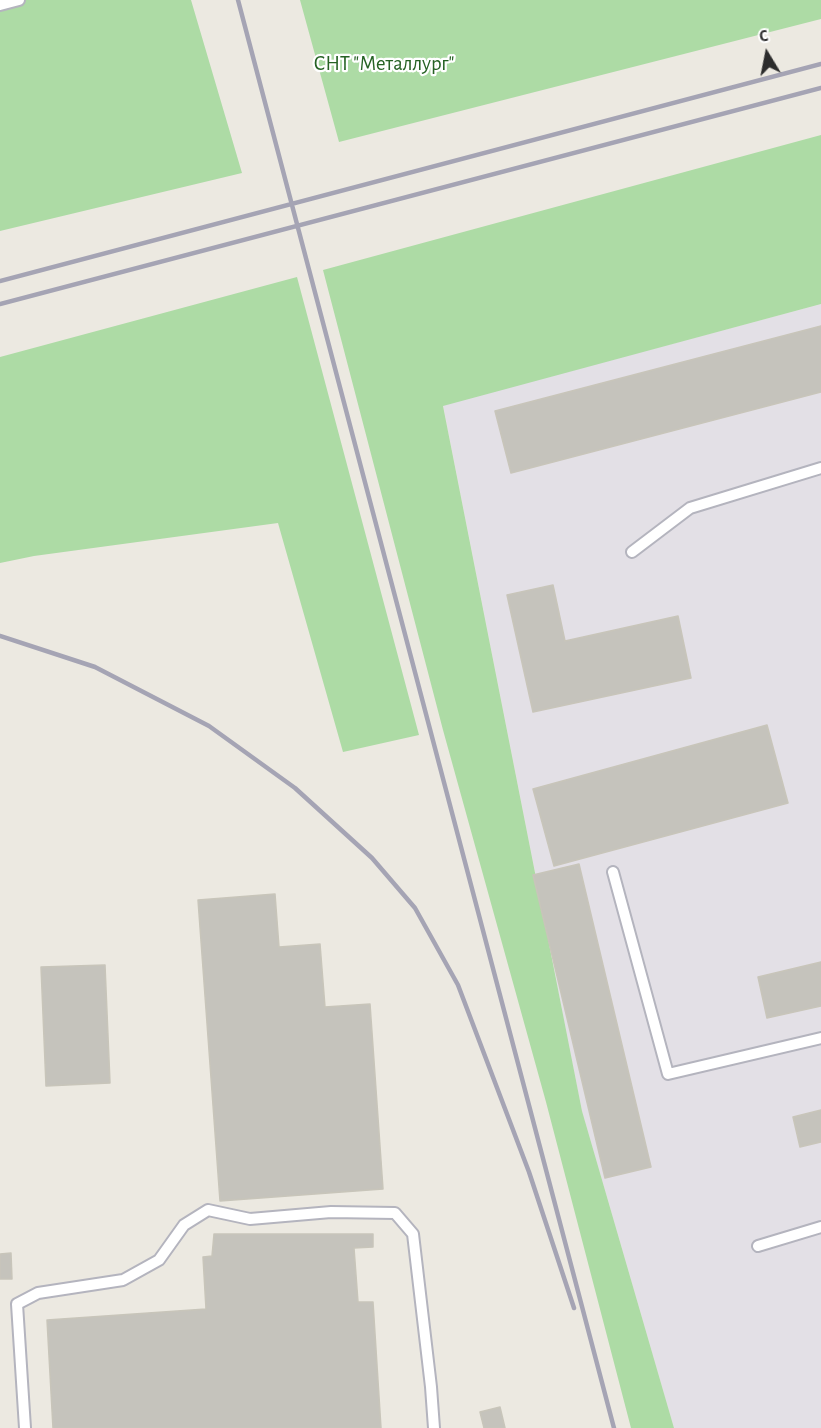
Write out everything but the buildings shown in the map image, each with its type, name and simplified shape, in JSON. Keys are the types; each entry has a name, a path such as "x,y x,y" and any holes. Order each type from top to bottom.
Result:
{"lane":[{"path":"0,5 19,0"},
{"path":"632,552 690,508 821,468"},
{"path":"613,872 668,1074 821,1038"},
{"path":"25,1428 17,1304 38,1293 123,1280 159,1260 184,1225 208,1210 250,1219 332,1212 395,1213 413,1233 434,1428"},
{"path":"758,1246 821,1227"}],"shaded area":[{"path":"821,304 821,1428 674,1428 582,1111 443,405"}],"green space":[{"path":"0,0 191,0 242,173 0,231"},
{"name":"СНТ \"Металлург\"","path":"300,0 821,0 821,19 339,142"},
{"path":"821,135 821,304 443,406 582,1111 674,1428 631,1428 546,1102 443,730 323,270"},
{"path":"297,277 419,735 343,752 278,523 34,556 0,563 0,357"}],"railway":[{"path":"238,0 614,1428"},
{"path":"0,281 821,64"},
{"path":"0,304 821,88"},
{"path":"0,636 95,667 209,726 295,788 372,858 415,908 458,985 529,1172 574,1308"}]}
